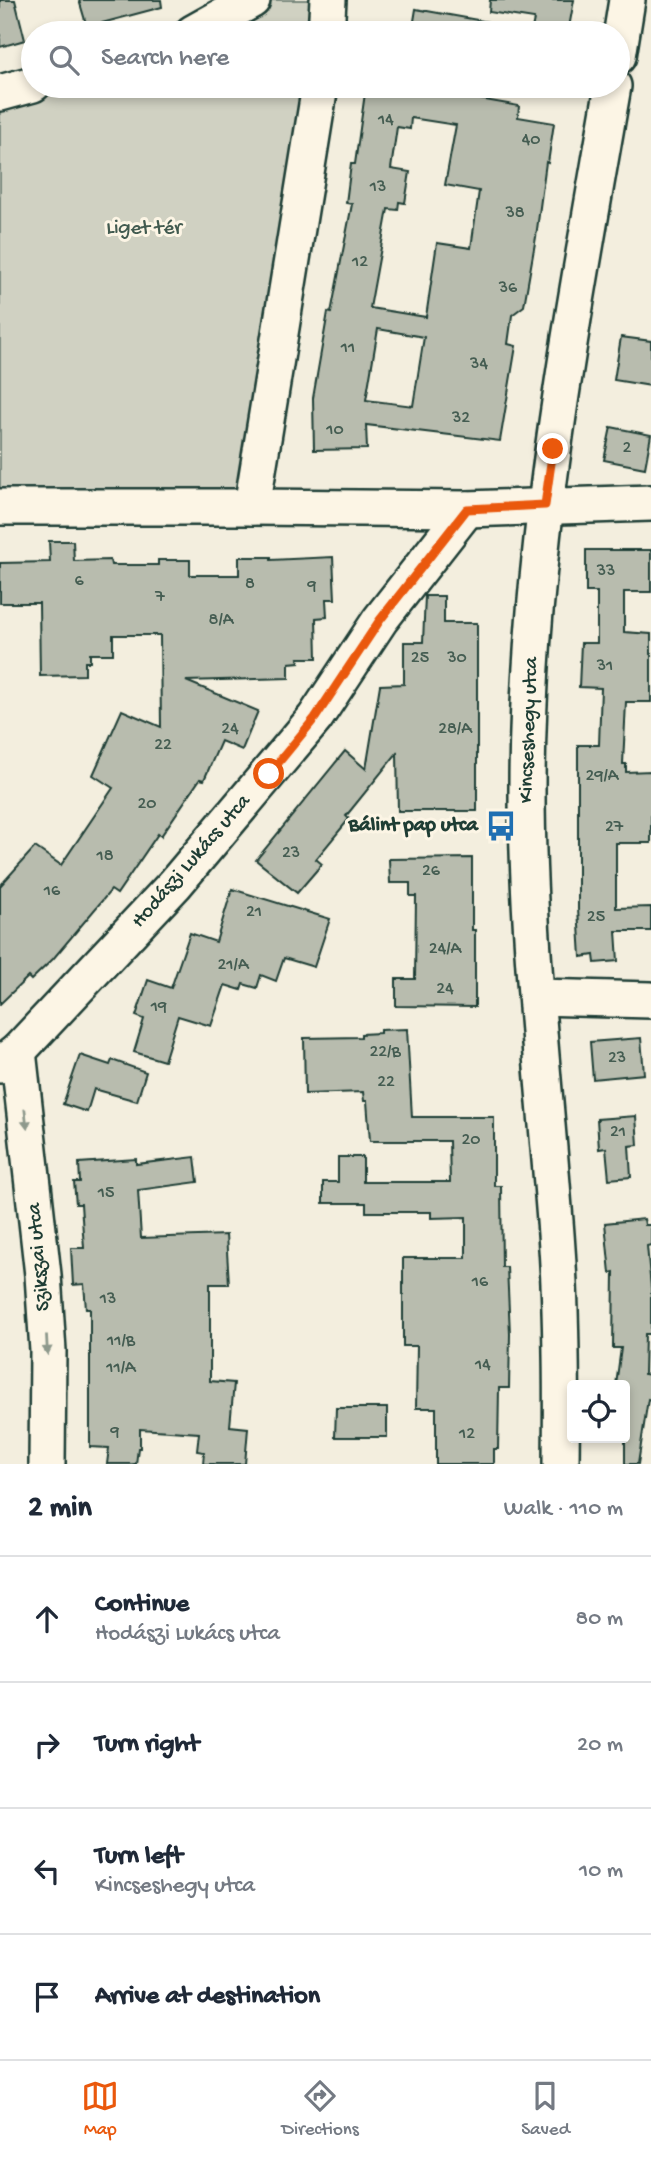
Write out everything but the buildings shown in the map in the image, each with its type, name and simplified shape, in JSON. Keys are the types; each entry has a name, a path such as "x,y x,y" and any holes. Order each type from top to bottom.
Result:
{"street":[{"path":"214,21 252,0"},
{"path":"327,21 328,0"},
{"path":"624,21 627,0"},
{"path":"0,93 21,87"},
{"path":"252,507 318,98"},
{"name":"Kincseshegy utca","path":"561,1464 561,1317 529,892 527,788 535,610 545,505 611,98"},
{"path":"0,507 467,509 651,503"},
{"name":"Hodászi Lukács utca","path":"9,1058 175,884 315,718 380,620 467,509"},
{"path":"537,997 651,1000"},
{"name":"Szikszai utca","path":"9,1058 39,1229 48,1385 47,1464"}],"green space":[{"path":"267,0 313,0 316,21 231,21"},
{"name":"Liget tér","path":"21,96 21,98 310,98 239,491 0,496 0,101"}],"place":[{"name":"Bálint pap utca","path":"501,826"}],"route":[{"path":"269,774 315,718 380,620 467,509 545,505 553,449"}]}
